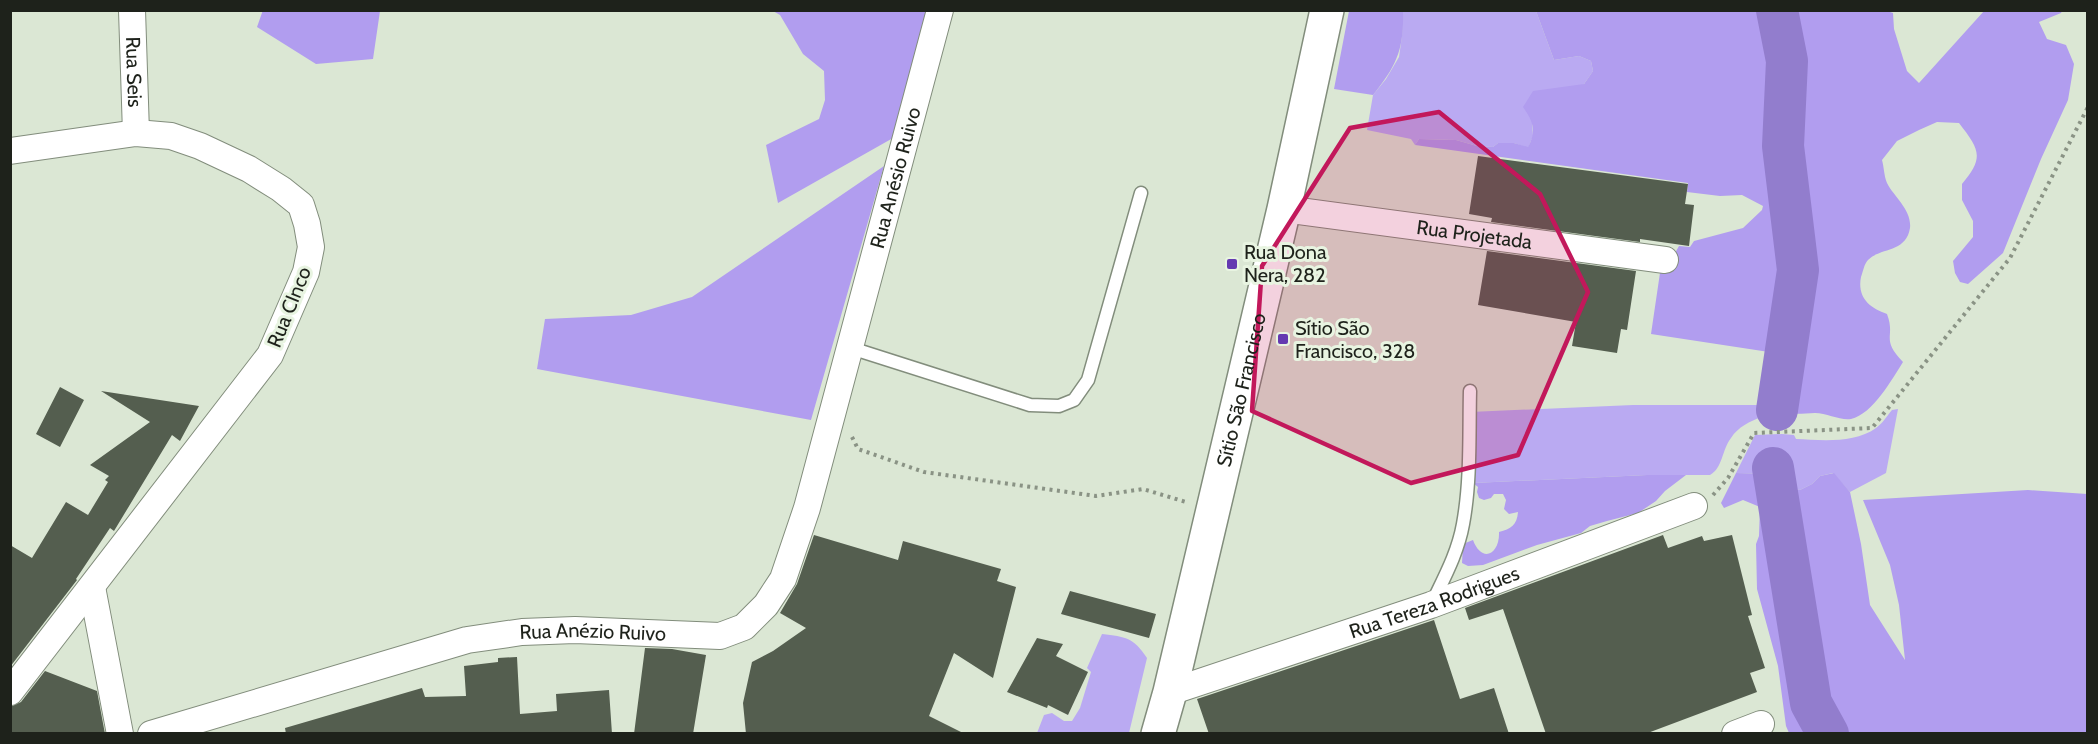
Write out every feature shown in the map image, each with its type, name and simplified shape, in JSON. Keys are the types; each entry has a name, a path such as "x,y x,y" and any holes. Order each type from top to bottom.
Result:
{"street":[{"name":"Rua Seis","path":"132,10 136,133"},
{"name":"Rua Anésio Ruivo","path":"851,348 940,10"},
{"name":"Sítio São Francisco","path":"1158,734 1170,692 1284,209 1327,10"},
{"name":"Rua CInco","path":"10,151 136,133 171,136 200,146 249,169 281,189 301,205 307,224 311,247 306,272 270,355 92,587"},
{"name":"Rua Projetada","path":"1284,209 1665,260"},
{"name":"Rua Anézio Ruivo","path":"151,734 467,640 522,632 575,630 720,636 744,627 766,605 783,579 807,508 851,348"},
{"name":"Rua Tereza Rodrigues","path":"1170,692 1431,605 1695,506"},
{"path":"10,692 92,587"},
{"path":"92,587 120,734"},
{"path":"1735,734 1761,724"}],"lane":[{"path":"851,348 1030,405 1059,406 1074,400 1089,380 1141,193"},
{"path":"1431,605 1450,567 1463,526 1466,505 1470,391"}],"path":[{"path":"1695,506 1710,498 1728,478 1754,433 1872,428 2010,258 2088,106"},
{"path":"832,419 847,426 858,449 924,472 1096,496 1143,489 1212,510"}],"highlighted area":[{"path":"1439,112 1540,194 1588,292 1518,455 1411,483 1252,411 1262,266 1350,128"}],"shaded area":[{"path":"263,10 380,11 373,59 316,64 257,27"},
{"path":"773,11 928,11 893,138 778,203 766,145 819,119 825,100 824,71 803,54 780,15"},
{"path":"1349,11 1403,11 1402,36 1397,56 1388,75 1373,95 1334,89"},
{"path":"1403,11 1536,11 1554,60 1579,56 1591,61 1593,71 1584,84 1532,120 1533,136 1528,148 1514,143 1498,143 1493,147 1477,146 1456,140 1419,139 1415,145 1411,139 1367,130 1373,95 1399,57"},
{"path":"1536,11 1887,11 1893,13 1894,29 1907,71 1919,83 1984,11 2062,11 2039,22 2047,39 2066,45 2074,64 2068,100 2003,253 1968,284 1960,282 1955,273 1953,261 1973,237 1973,221 1962,200 1962,184 1974,167 1977,153 1966,132 1959,123 1937,122 1897,141 1882,160 1887,183 1908,215 1910,228 1904,242 1873,256 1867,262 1860,284 1866,301 1887,314 1890,343 1903,362 1888,386 1867,410 1851,419 1843,419 1820,413 1784,413 1767,405 1771,360 1769,352 1651,334 1661,266 1679,246 1690,247 1694,241 1743,228 1762,210 1763,206 1742,195 1720,196 1687,192 1688,183 1415,145 1419,139 1456,140 1477,146 1493,147 1498,143 1514,143 1528,147 1533,126 1523,107 1533,91 1584,84 1593,71 1591,61 1579,56 1554,60"},
{"path":"884,166 811,420 537,369 545,319 631,315 692,297"},
{"path":"1633,405 1767,405 1762,417 1753,420 1734,434 1728,442 1718,468 1710,475 1647,475 1473,483 1470,412"},
{"path":"1898,409 1886,473 1850,492 1833,473 1820,476 1812,484 1800,490 1786,487 1774,474 1736,473 1755,435 1782,434 1794,435 1796,439 1816,440 1858,437 1876,428 1892,410"},
{"path":"1736,473 1774,474 1762,495 1765,546 1787,633 1802,709 1816,733 1789,733 1786,726 1778,666 1757,589 1756,544 1759,536 1760,507 1743,500 1724,508 1721,503"},
{"path":"1834,473 1850,492 1870,605 1905,660 1899,605 1890,565 1863,500 2028,490 2087,494 2087,733 1844,733 1827,707 1805,642 1786,487 1800,490 1812,484 1820,476"},
{"path":"1686,475 1638,513 1590,526 1581,533 1537,545 1483,565 1468,566 1462,563 1463,544 1473,540 1481,552 1485,554 1494,551 1499,540 1499,532 1513,526 1518,512 1509,514 1504,509 1506,500 1503,494 1494,494 1491,498 1484,500 1479,498 1478,487 1473,483"},
{"path":"1102,634 1128,639 1147,658 1129,733 1037,733 1044,715 1052,713 1064,721 1072,721 1080,708 1091,672 1087,668"}],"building":[{"path":"1478,156 1688,184 1685,204 1694,205 1689,246 1640,239 1640,242 1491,222 1492,218 1469,214"},
{"path":"1487,251 1636,271 1627,330 1621,329 1617,353 1572,346 1576,322 1478,305"},
{"path":"60,387 84,400 60,447 36,434"},
{"path":"101,391 199,406 180,441 172,435 114,531 110,528 77,580 10,667 10,545 32,558 66,502 88,515 108,482 105,480 109,476 90,465 150,422"},
{"path":"814,535 898,560 903,541 1001,569 997,581 1016,587 993,678 954,653 929,716 965,734 746,734 743,703 752,662 773,651 806,628 780,613 797,584"},
{"path":"1663,535 1668,548 1702,536 1704,541 1732,535 1752,615 1748,616 1765,668 1750,673 1757,692 1645,734 1546,734 1503,609 1469,620 1465,608"},
{"path":"1070,591 1156,614 1149,638 1061,614"},
{"path":"1434,620 1460,699 1494,688 1509,734 1209,734 1197,699"},
{"path":"1037,638 1063,644 1056,656 1088,672 1068,715 1048,705 1047,708 1007,692"},
{"path":"645,648 672,649 706,655 693,734 634,734"},
{"path":"517,657 520,714 557,711 556,694 609,690 612,734 286,734 285,728 422,688 425,697 466,696 464,666 498,662 498,658"},
{"path":"45,671 97,691 105,734 10,734 10,707 21,702"}],"waterway":[{"path":"1777,10 1787,61 1783,146 1798,270 1777,410"},
{"path":"1773,468 1811,703 1828,734"}],"place":[{"name":"Rua Dona Nera, 282","path":"1232,264"},
{"name":"Sítio São Francisco, 328","path":"1283,339"}]}
